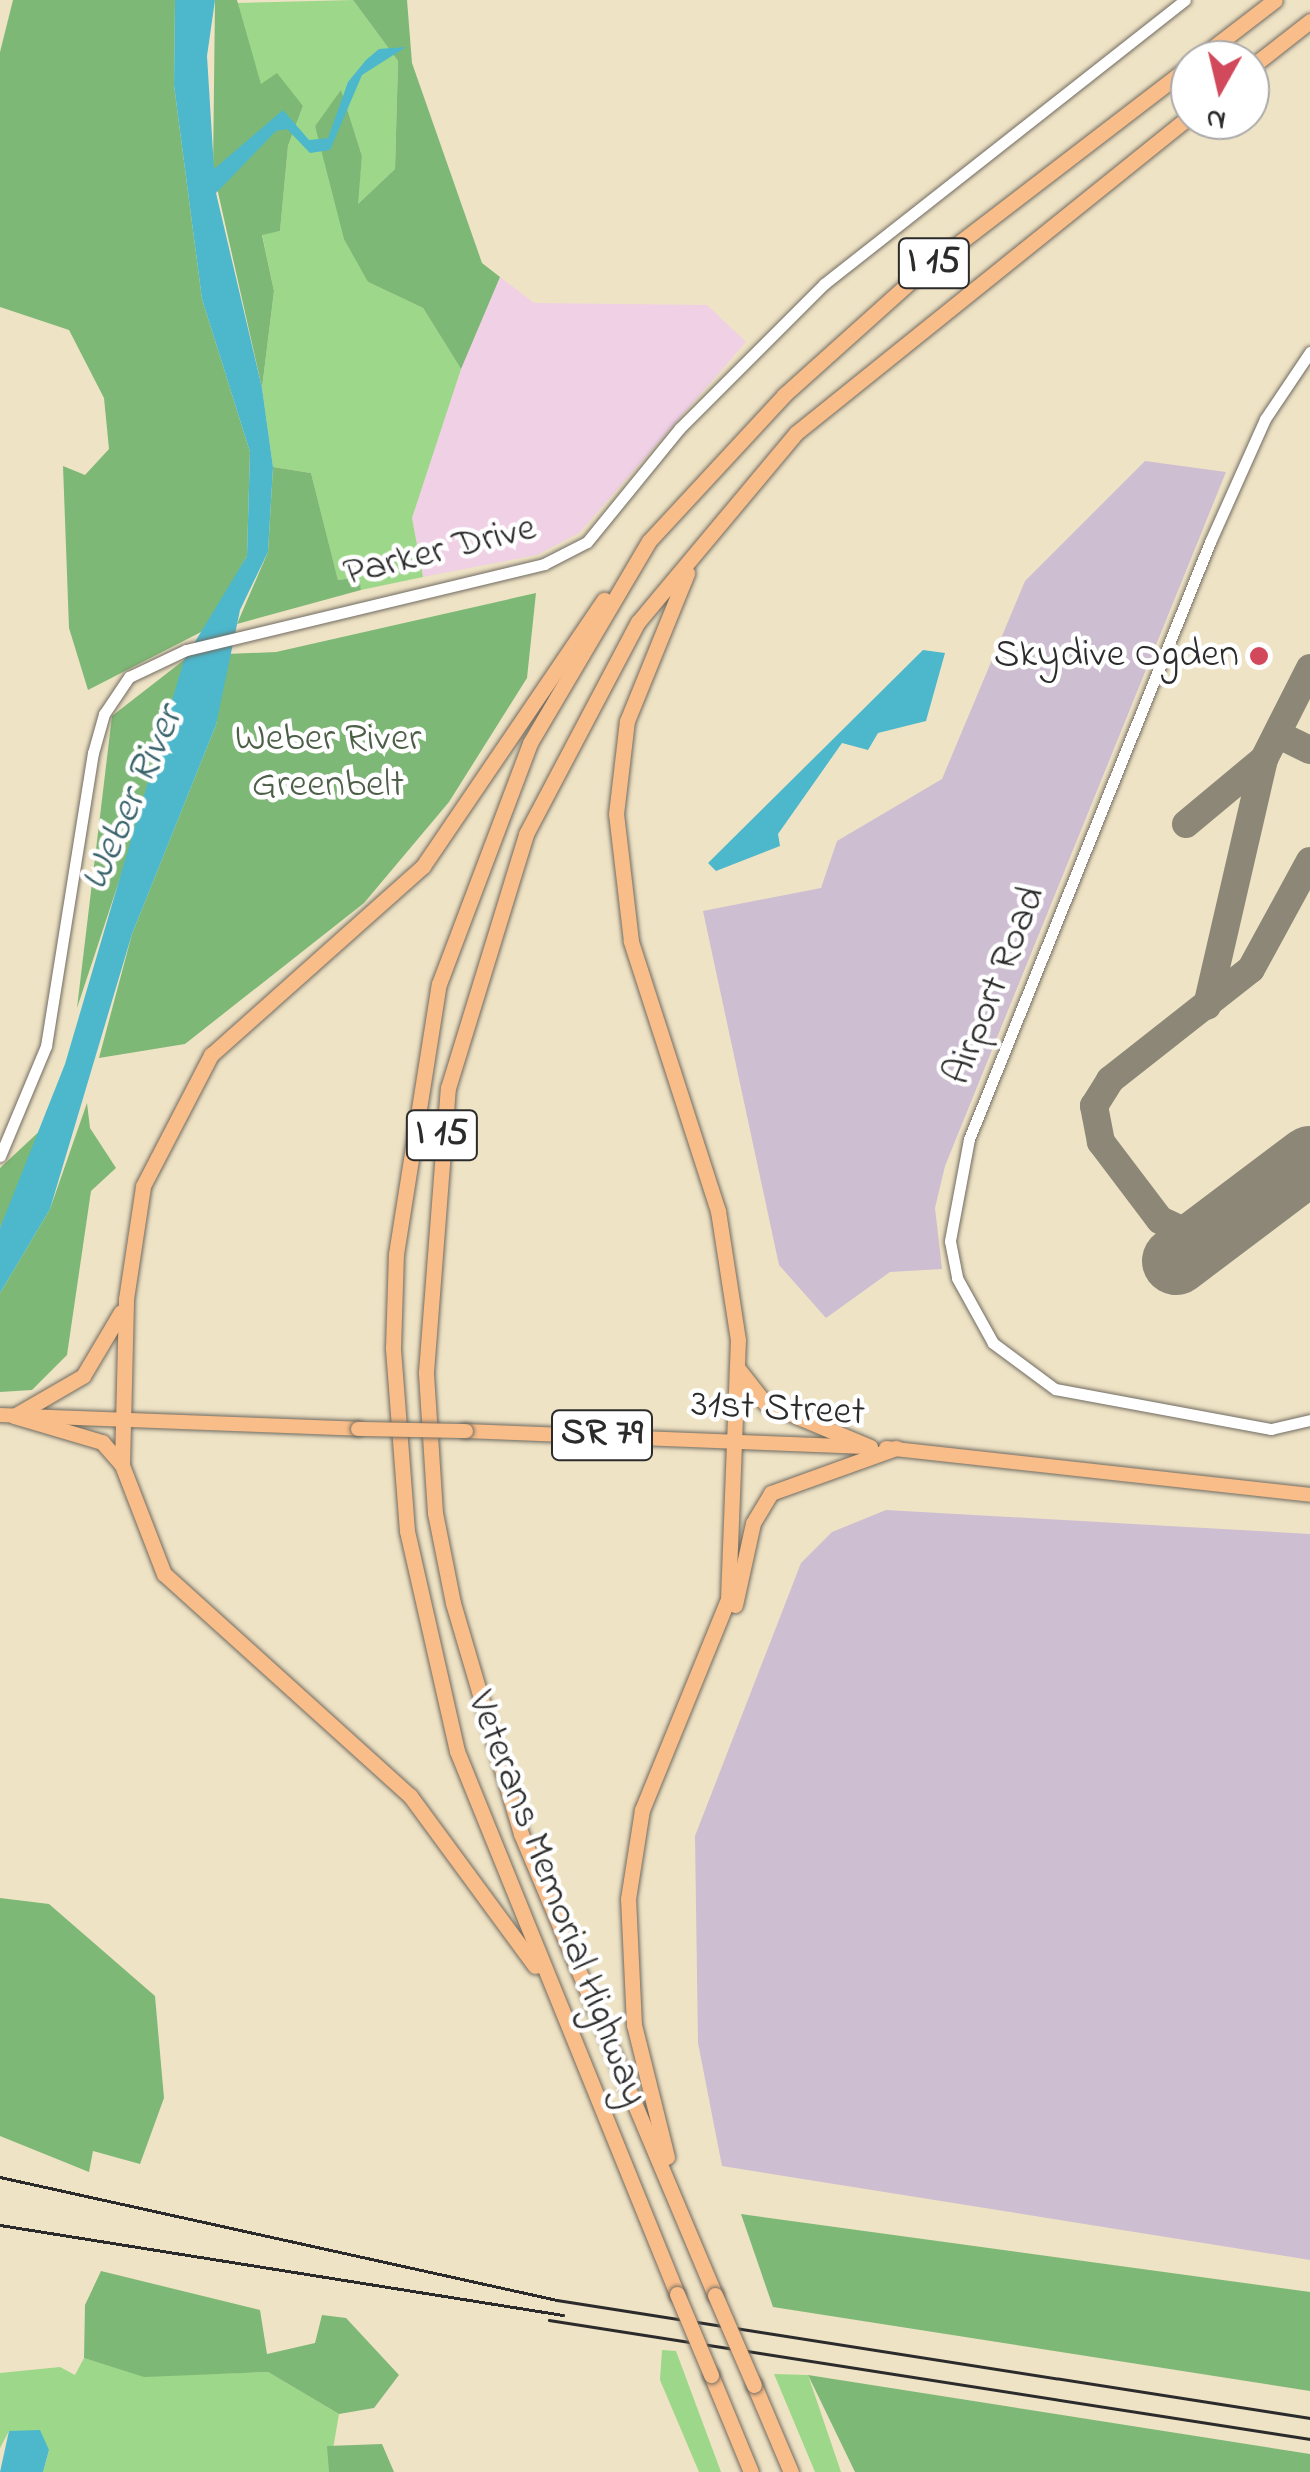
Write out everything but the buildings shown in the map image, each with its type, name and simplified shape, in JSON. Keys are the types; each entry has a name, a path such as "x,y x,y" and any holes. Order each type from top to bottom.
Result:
{"highway":[{"path":"1224,40 1275,0"},
{"path":"1270,52 1310,21"},
{"name":"Veterans Memorial Highway","path":"751,2472 456,1752 429,1650 396,1440 396,1254 418,1076 464,901 530,743 649,542 784,395 920,274 1170,81"},
{"name":"Veterans Memorial Highway","path":"791,2472 521,1834 477,1700 435,1513 426,1372 448,1088 493,924 577,729 638,622 796,434 1170,132"},
{"path":"122,1465 126,1299 143,1186 210,1055 422,866 526,704 649,542"},
{"path":"695,556 627,721 616,858 631,941 732,1271 738,1369 736,1553 715,1644"},
{"path":"7,1416 83,1376 110,1344 126,1299"},
{"path":"738,1369 766,1404 870,1447"},
{"path":"7,1416 102,1442 122,1465 164,1574 410,1796 554,1992"},
{"path":"688,2227 640,2063 628,1899 642,1810 715,1644 771,1494 896,1448"}],"main road":[{"name":"31st Street","path":"7,1416 738,1439 896,1448 1310,1495"}],"street":[{"name":"Parker Drive","path":"0,1156 30,1102 58,999 104,714 129,678 186,650 544,564 586,542 680,428 824,284 1185,0"},
{"name":"Airport Road","path":"1310,352 1265,420 1210,542 969,1138 950,1241 957,1278 993,1343 1055,1390 1271,1429 1310,1420"}],"shaded area":[{"path":"500,277 534,303 707,305 746,342 579,533 537,555 423,577 412,518 459,366"},
{"path":"1145,461 1226,472 945,1166 935,1208 942,1269 890,1272 826,1318 779,1265 703,911 821,888 837,841 942,779 1025,581"},
{"path":"886,1510 1310,1534 1310,2260 722,2166 698,2043 695,1836 801,1563 832,1532"}],"green space":[{"name":"Weber River Greenbelt","path":"13,0 175,0 174,85 202,299 250,452 247,556 205,630 88,690 69,628 63,466 85,475 109,449 104,398 69,330 0,307 0,52"},
{"path":"215,0 237,0 261,84 277,73 303,106 288,146 280,231 262,235 274,291 262,388 213,170"},
{"path":"353,0 398,61 395,169 357,205 362,156 341,91 315,126 368,282 423,308 461,369 412,518 423,577 361,590 358,577 338,580 311,473 273,467 262,388 274,291 262,234 280,231 288,146 303,106 261,85 237,3"},
{"path":"353,0 407,0 412,63 482,263 500,277 461,369 423,308 368,282 344,239 315,126 341,90 362,156 358,204 395,169 398,61"},
{"path":"273,467 311,473 338,580 359,577 361,590 237,624 268,552"},
{"name":"Weber River Greenbelt","path":"536,593 527,678 449,802 364,903 185,1044 99,1058 132,934 216,725 226,654 276,652"},
{"name":"Weber River Greenbelt","path":"184,660 186,679 77,1008 112,716"},
{"path":"87,1103 90,1128 116,1168 91,1191 67,1355 32,1390 0,1392 0,1293 50,1209"},
{"path":"44,1127 21,1186 0,1228 0,1168"},
{"path":"0,1898 49,1904 155,1996 164,2098 140,2164 93,2151 89,2172 0,2136"},
{"path":"741,2214 1310,2292 1310,2391 773,2307"},
{"path":"101,2271 260,2310 267,2354 315,2343 322,2315 346,2318 399,2375 374,2408 339,2414 268,2372 144,2377 84,2358 85,2305"},
{"path":"662,2350 676,2351 721,2472 699,2472 660,2380"},
{"path":"84,2358 144,2376 268,2372 339,2414 329,2472 43,2472 49,2450 9,2431 0,2448 0,2373 60,2367 75,2375"},
{"path":"774,2374 808,2375 841,2472 815,2472"},
{"path":"808,2375 1310,2454 1310,2472 855,2472"},
{"path":"382,2444 394,2472 329,2472 327,2446"}],"water":[{"path":"175,0 215,0 207,56 214,169 283,110 309,140 328,138 348,82 366,60 379,49 406,47 362,75 330,150 310,153 287,129 276,131 216,193 262,388 273,467 268,552 240,610 216,725 132,934 50,1209 0,1293 0,1228 65,1064 184,660 247,556 250,452 202,299 174,85"},
{"path":"923,650 945,653 926,721 878,733 868,750 842,743 778,834 780,846 716,871 708,863"},
{"path":"40,2430 49,2450 43,2472 0,2472 9,2431"}],"taxiway":[{"path":"1186,824 1264,759 1310,668"},
{"path":"1279,735 1310,750"},
{"path":"1207,1006 1264,759"},
{"path":"1224,1225 1190,1234 1160,1220 1101,1142 1094,1106 1110,1080 1251,969 1310,861"}],"runway":[{"path":"1176,1261 1310,1160"}],"railway":[{"path":"0,2177 557,2300 1310,2418"},
{"path":"0,2225 563,2315"},
{"path":"549,2320 1310,2439"}],"place":[{"name":"Skydive Ogden","path":"1259,656"}],"water label":[{"name":"Weber River","path":"133,799"}]}
